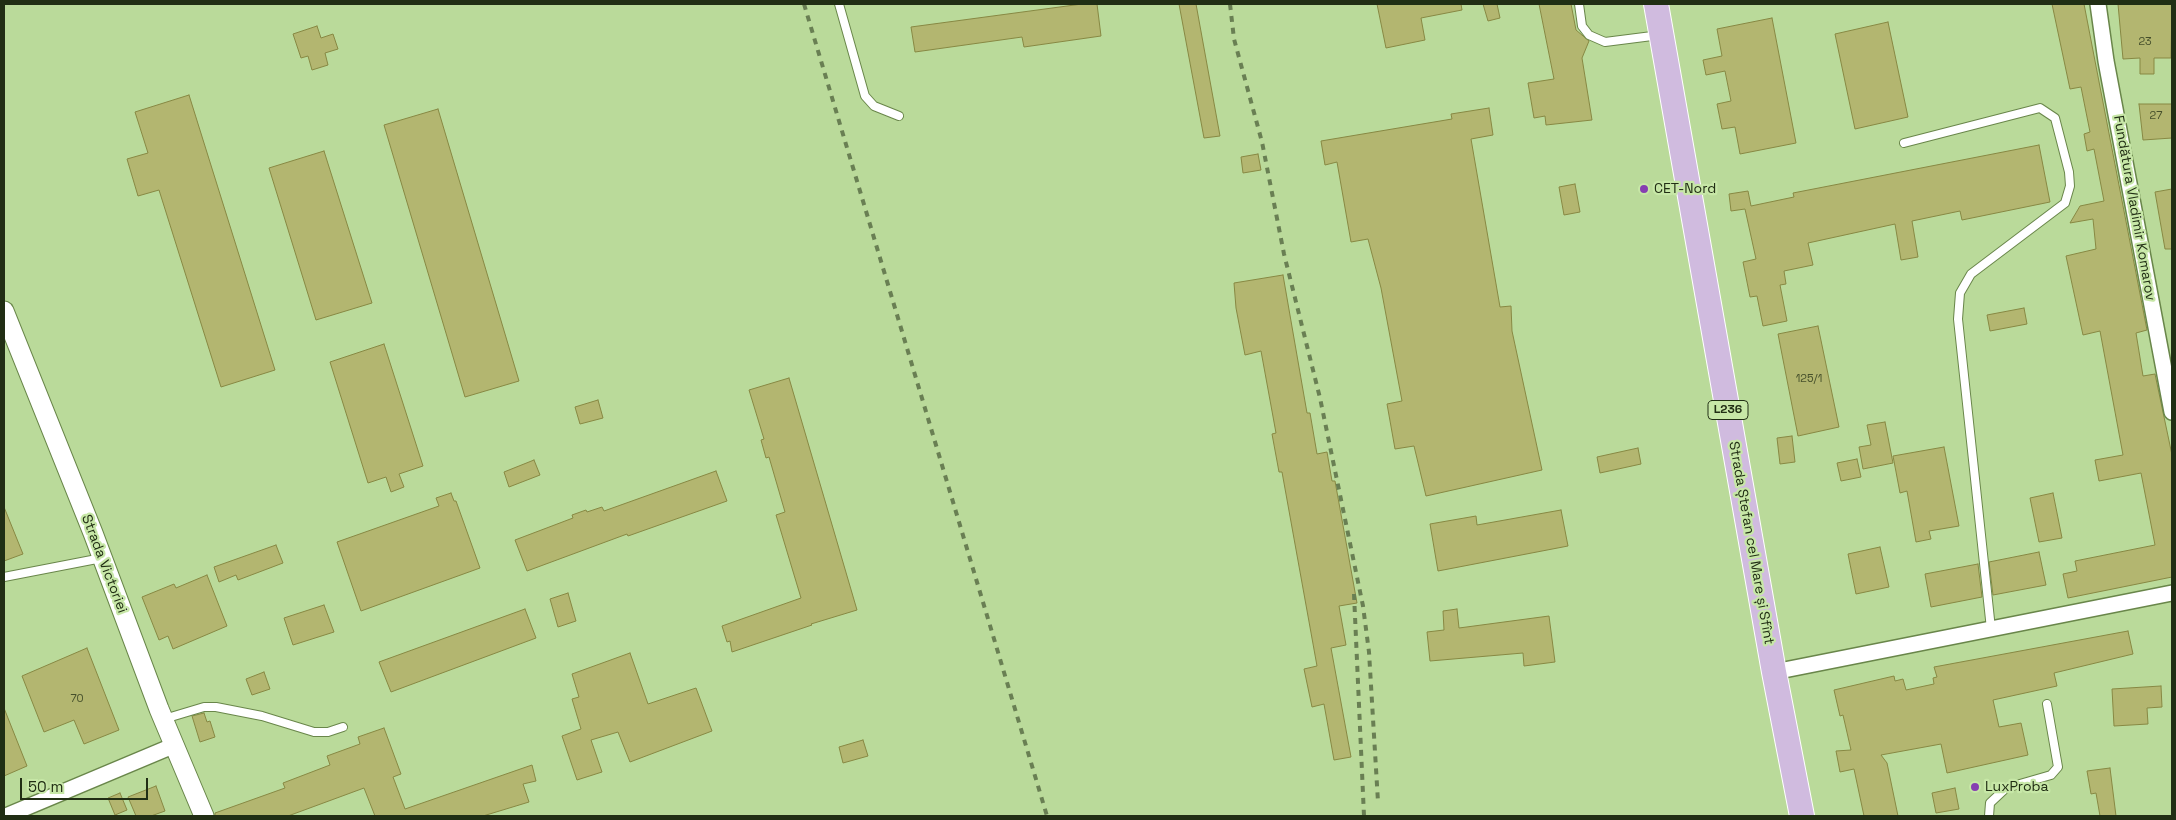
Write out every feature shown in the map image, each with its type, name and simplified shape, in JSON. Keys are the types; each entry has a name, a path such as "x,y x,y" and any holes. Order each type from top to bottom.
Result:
{"main road":[{"name":"Strada Ștefan cel Mare și Sfînt","path":"1656,4 1774,672 1802,816"}],"street":[{"name":"Fundătura Vladimir Komarov","path":"2098,4 2106,61 2172,412"},
{"name":"Strada Victoriei","path":"4,311 204,816"},
{"path":"1774,672 2172,593"},
{"path":"6,816 31,812 175,745"}],"lane":[{"path":"839,4 865,96 874,106 899,116"},
{"path":"1579,4 1582,26 1589,35 1606,42 1662,35"},
{"path":"1904,143 2040,108 2055,118 2069,172 2070,186 2064,204 1971,274 1960,294 1958,318 1991,629"},
{"path":"4,577 102,558"},
{"path":"1989,816 1990,804 2006,788 2051,775 2058,767 2047,704"},
{"path":"164,719 204,707 216,707 262,716 314,732 328,732 342,726"}],"building":[{"path":"1082,4 1097,4 1101,36 1024,47 1022,37 915,52 911,27"},
{"path":"1179,4 1196,4 1220,136 1204,138"},
{"path":"1377,4 1461,4 1462,10 1421,18 1425,40 1386,48"},
{"path":"1483,4 1497,4 1500,18 1488,21"},
{"path":"1539,4 1571,4 1576,30 1589,41 1582,58 1592,120 1546,125 1545,116 1534,118 1528,83 1554,79"},
{"path":"2052,4 2084,4 2147,330 2136,333 2143,376 2155,374 2172,455 2172,577 2068,598 2063,574 2077,571 2075,561 2155,545 2141,473 2099,481 2095,460 2123,455 2100,331 2083,335 2066,256 2096,249 2093,219 2070,223 2080,206 2104,201 2094,149 2087,151 2084,134 2090,132 2081,87 2070,89"},
{"path":"2118,4 2172,4 2171,58 2154,58 2154,74 2140,74 2140,58 2123,59"},
{"path":"1772,18 1796,143 1740,154 1735,127 1722,129 1717,104 1731,101 1725,71 1706,75 1703,60 1722,56 1717,29"},
{"path":"1888,22 1908,117 1855,129 1835,34"},
{"path":"317,26 321,38 333,34 338,49 325,53 328,65 312,70 308,56 301,58 293,34"},
{"path":"189,95 275,370 221,387 159,190 138,196 127,159 148,153 135,112"},
{"path":"2139,104 2172,104 2172,138 2143,140"},
{"path":"1489,108 1493,135 1471,139 1500,307 1511,306 1512,331 1542,470 1426,496 1414,446 1395,449 1387,404 1402,401 1381,288 1368,239 1351,242 1337,162 1325,165 1321,141 1452,119 1451,114"},
{"path":"438,109 519,381 465,397 384,125"},
{"path":"2039,145 2050,202 1962,220 1960,211 1912,221 1918,257 1901,260 1895,224 1808,243 1813,265 1784,271 1786,284 1780,285 1787,321 1763,326 1757,296 1750,297 1743,262 1756,259 1745,209 1731,211 1729,194 1748,191 1751,206 1794,197 1793,193"},
{"path":"324,151 372,303 316,320 269,168"},
{"path":"1258,154 1261,170 1243,173 1241,157"},
{"path":"1575,184 1580,212 1564,215 1559,187"},
{"path":"2172,189 2172,249 2165,249 2155,192"},
{"path":"1283,275 1307,413 1310,413 1317,454 1327,452 1332,481 1335,481 1357,603 1339,606 1346,645 1331,648 1351,757 1334,760 1324,704 1312,707 1304,669 1317,666 1282,472 1279,472 1272,434 1276,433 1261,351 1245,355 1236,308 1234,283"},
{"path":"2024,308 2027,324 1990,331 1987,315"},
{"path":"1818,326 1839,427 1798,436 1778,334"},
{"path":"384,344 423,466 399,474 404,487 391,492 386,477 368,483 330,362"},
{"path":"789,378 857,610 732,652 730,641 727,642 722,626 801,598 776,515 785,512 769,457 766,458 761,440 764,439 749,390"},
{"path":"598,400 603,418 580,424 575,407"},
{"path":"1885,422 1893,463 1863,469 1859,447 1871,445 1867,425"},
{"path":"1792,436 1795,462 1780,464 1777,438"},
{"path":"1944,447 1959,526 1929,531 1931,539 1916,542 1907,491 1900,493 1893,456"},
{"path":"1638,448 1641,464 1600,473 1597,457"},
{"path":"1857,459 1861,477 1841,481 1837,463"},
{"path":"534,460 540,475 509,487 504,472"},
{"path":"716,471 727,501 628,536 627,534 527,571 515,540 573,518 572,515 586,510 587,512 602,507 604,511"},
{"path":"451,493 454,501 456,501 480,568 361,611 337,542 439,506 436,498"},
{"path":"2053,493 2062,538 2039,542 2030,498"},
{"path":"4,507 23,554 4,561"},
{"path":"1561,510 1568,546 1438,571 1430,524 1476,516 1477,525"},
{"path":"276,545 283,563 238,580 236,575 219,582 214,567"},
{"path":"1880,547 1889,587 1856,594 1848,554"},
{"path":"2039,552 2046,585 1993,595 1989,562"},
{"path":"1978,564 1982,597 1931,607 1925,574"},
{"path":"207,575 227,626 173,649 168,636 159,640 142,597 174,584 176,588"},
{"path":"568,593 576,621 558,627 550,599"},
{"path":"324,605 334,632 293,645 284,618"},
{"path":"525,609 536,638 391,692 379,662"},
{"path":"1457,609 1459,628 1549,616 1555,662 1524,666 1523,653 1430,661 1427,632 1444,630 1443,611"},
{"path":"2128,631 2133,654 2054,673 2057,686 1993,700 1999,727 2021,723 2028,755 1947,773 1941,744 1881,755 1887,763 1898,816 1864,816 1854,769 1840,772 1836,751 1851,750 1843,715 1840,716 1834,690 1894,676 1895,681 1903,679 1906,690 1934,684 1933,678 1937,677 1934,667"},
{"path":"87,648 119,730 84,744 74,720 44,732 22,676"},
{"path":"630,653 648,704 696,688 712,731 630,762 618,732 591,740 602,772 577,780 562,736 581,729 572,699 579,697 572,674"},
{"path":"264,672 270,689 252,695 246,679"},
{"path":"2161,686 2162,707 2147,708 2148,724 2114,726 2112,689"},
{"path":"4,708 27,766 4,776"},
{"path":"204,713 207,722 210,721 215,737 200,742 192,716"},
{"path":"384,728 401,774 393,777 405,809 532,765 536,781 523,784 529,802 483,816 375,816 364,788 288,816 215,816 215,813 285,788 283,783 330,765 327,756 360,744 358,737"},
{"path":"863,740 868,756 843,763 839,747"},
{"path":"2110,768 2116,816 2100,816 2096,793 2091,794 2087,771"},
{"path":"156,786 165,811 151,816 136,816 128,797"},
{"path":"1955,788 1959,809 1936,813 1932,793"},
{"path":"120,793 127,810 115,815 108,798"}],"railway":[{"path":"804,4 1047,816"},
{"path":"1230,4 1234,39 1262,142 1284,254 1320,398 1363,606 1369,652 1378,802"},
{"path":"1354,594 1364,816"}],"place":[{"name":"CET-Nord","path":"1644,189"},
{"name":"LuxProba","path":"1975,787"}]}
